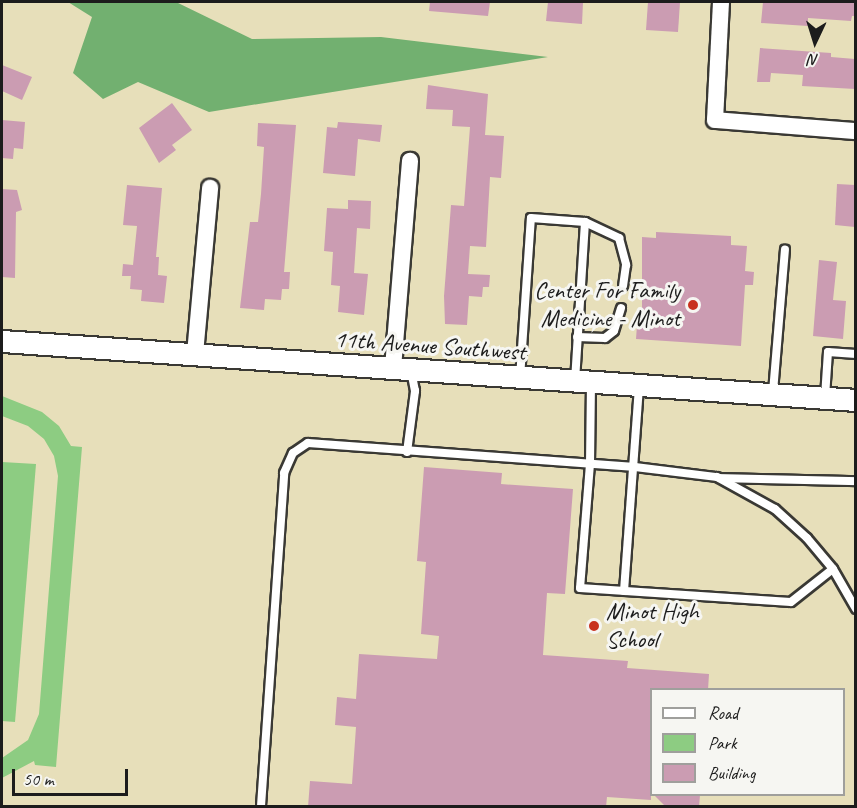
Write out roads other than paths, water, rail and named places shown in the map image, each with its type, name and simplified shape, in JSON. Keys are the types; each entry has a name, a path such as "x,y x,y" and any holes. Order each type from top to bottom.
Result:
{"street":[{"path":"721,2 715,120 855,131"},
{"path":"402,370 410,161"},
{"path":"195,354 210,188"},
{"name":"11th Avenue Southwest","path":"2,341 855,400"}],"lane":[{"path":"520,378 531,218 585,222 620,238 626,265 623,286"},
{"path":"585,222 578,337 590,464 580,588 791,602 833,569"},
{"path":"773,396 785,250"},
{"path":"578,337 605,338 614,331 621,308"},
{"path":"825,398 828,352 855,354"},
{"path":"402,370 415,391 407,452"},
{"path":"624,591 635,466 639,386"},
{"path":"261,807 284,473 293,453 308,443 407,452 635,466 717,477 855,481"},
{"path":"717,477 775,509 807,538 833,569 855,609"}],"place":[{"name":"Center For Family Medicine - Minot","path":"693,305"},
{"name":"Minot High School","path":"594,626"}]}
